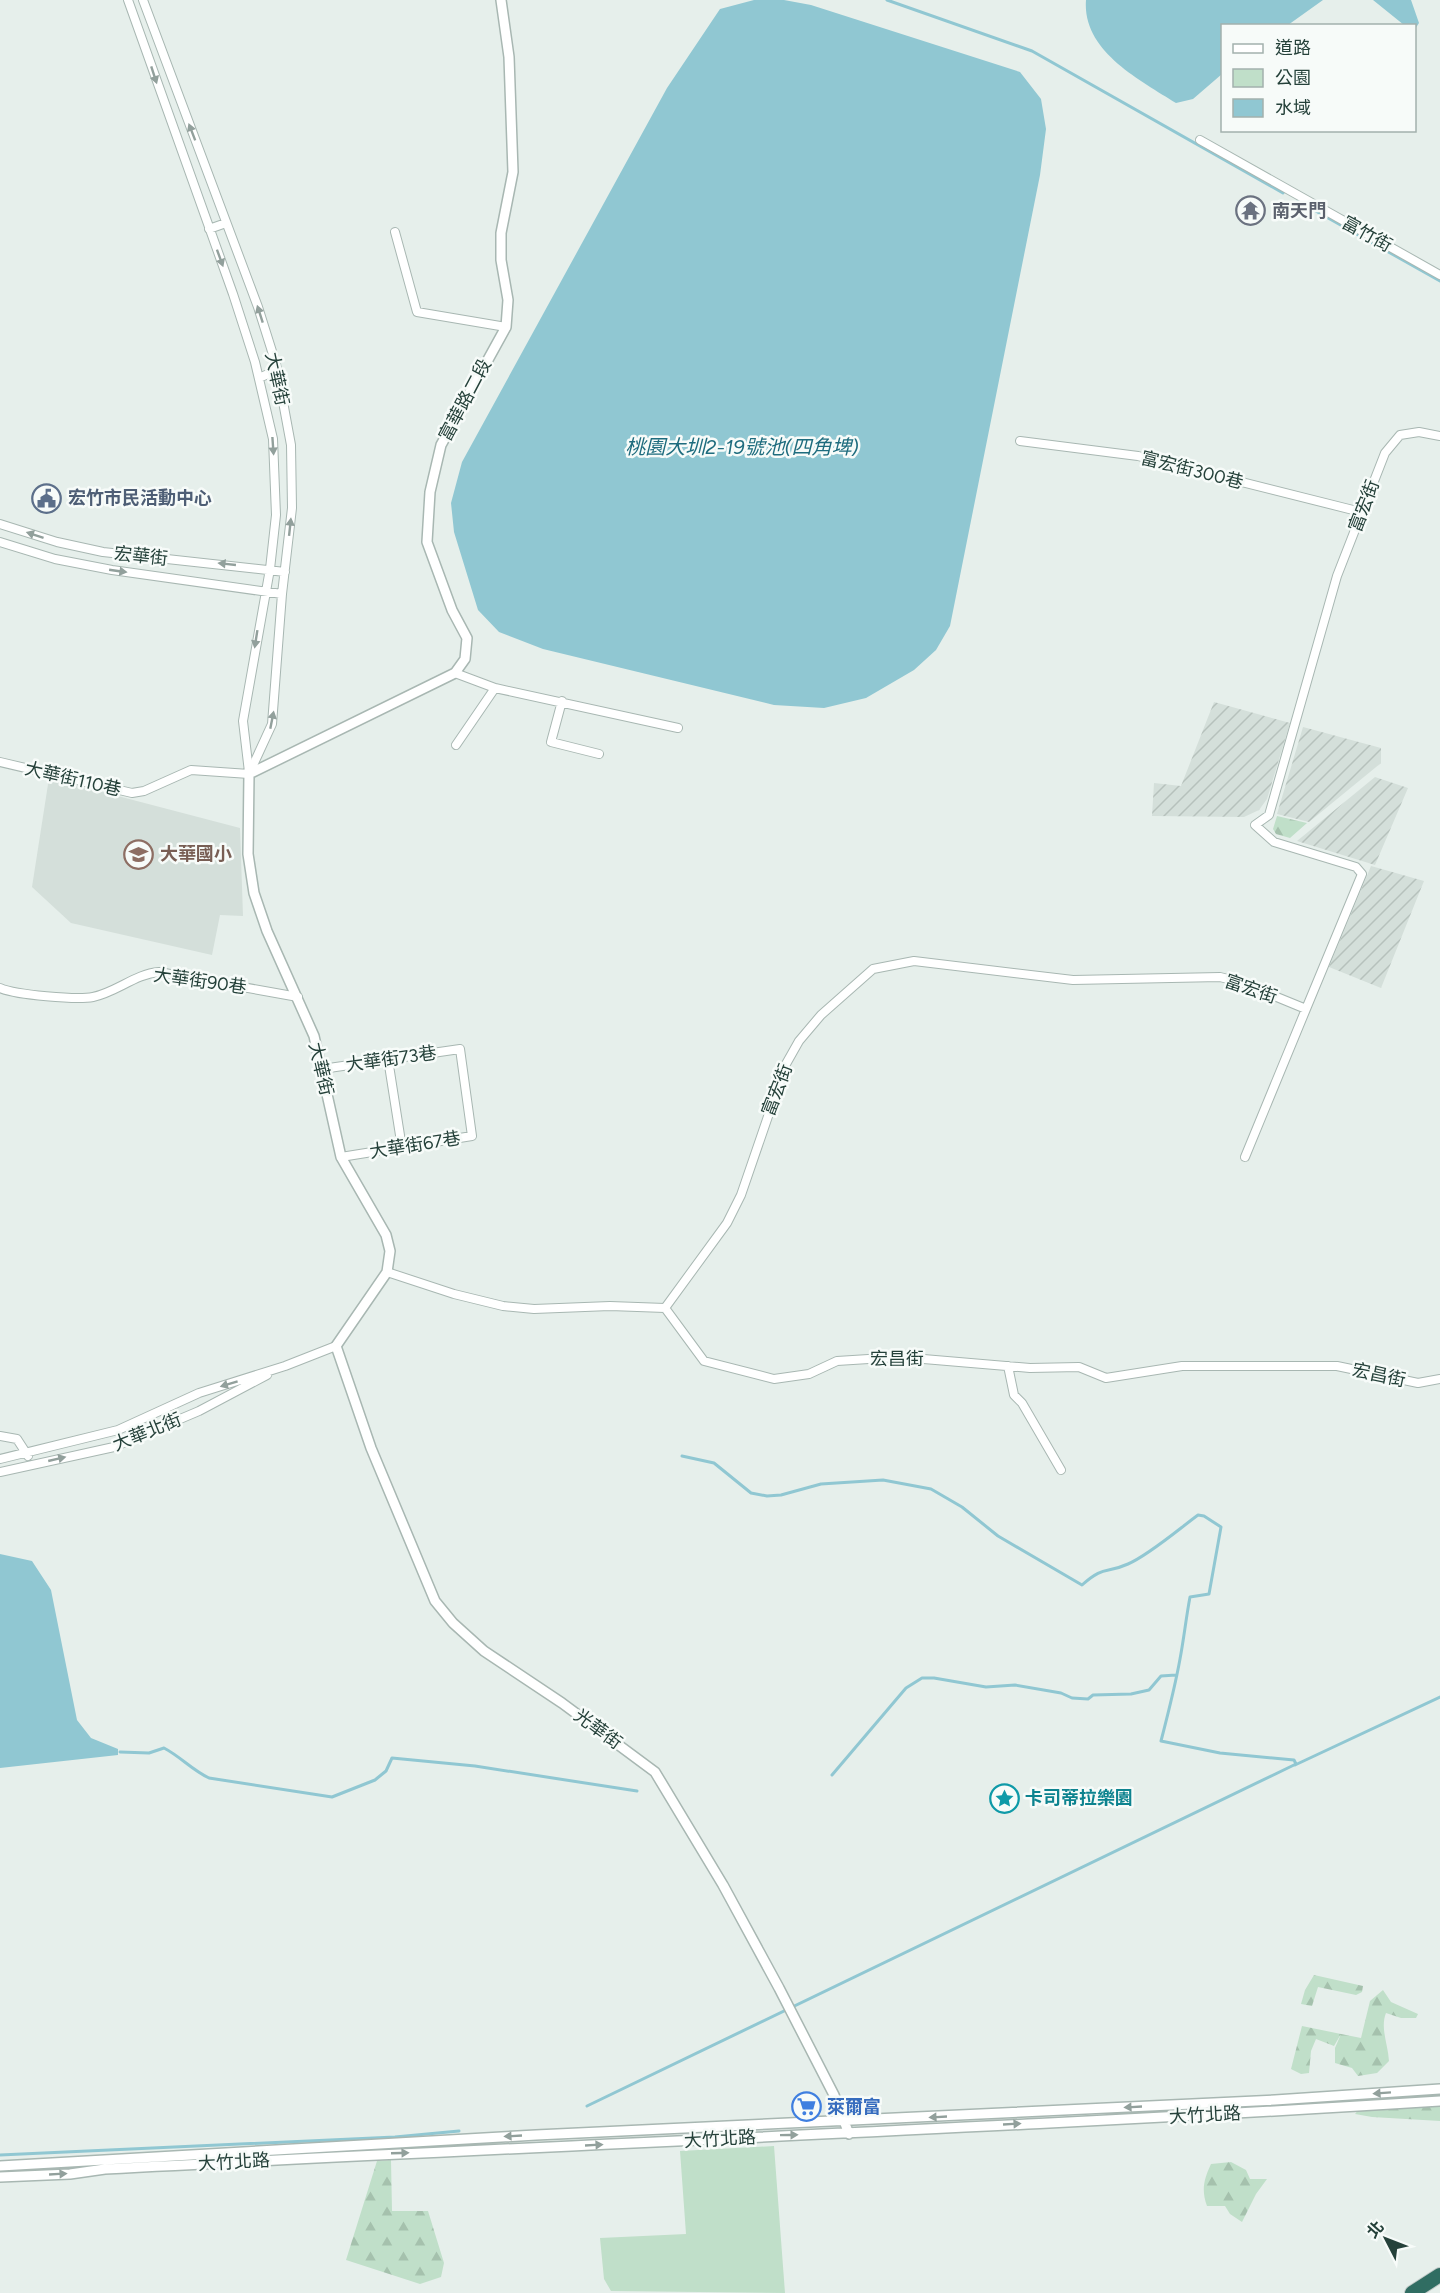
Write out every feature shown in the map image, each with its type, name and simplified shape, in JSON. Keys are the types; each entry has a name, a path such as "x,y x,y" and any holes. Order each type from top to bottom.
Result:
{"highway":[{"path":"1412,2293 1440,2274"}],"street":[{"name":"大華街","path":"128,0 233,294 259,378 273,439 276,515 270,569 243,721 249,774 248,854 254,893 267,931 314,1036 341,1157 386,1234 390,1251 387,1272"},
{"name":"大華街","path":"143,0 258,307 277,370 291,445 292,508 282,594 273,724 249,774"},
{"name":"富華路二段","path":"455,673 465,659 467,638 452,610 427,542 430,492 441,445 506,327 508,300 501,260 501,233 513,172 509,57 501,0"},
{"path":"145,48 158,44"},
{"name":"富竹街","path":"1200,140 1440,275"},
{"path":"209,229 226,223"},
{"path":"395,232 417,312 506,327"},
{"path":"259,378 277,370"},
{"name":"富宏街","path":"665,1308 727,1223 741,1195 786,1064 799,1041 821,1015 873,969 914,961 1073,980 1220,977 1240,982 1306,1009 1362,874 1356,867 1274,842 1255,825 1269,815 1337,576 1385,453 1400,435 1419,432 1440,436"},
{"name":"富宏街300巷","path":"1020,441 1138,456 1361,512"},
{"name":"宏華街","path":"0,524 61,543 103,552 285,572"},
{"name":"宏華街","path":"0,542 56,559 112,570 282,594"},
{"path":"56,559 61,543"},
{"path":"249,774 455,673 495,688 678,728"},
{"path":"456,745 495,688"},
{"path":"562,701 550,742 599,754"},
{"name":"大華街110巷","path":"0,762 132,793 144,791 191,770 249,774"},
{"name":"大華街90巷","path":"0,988 13,994 93,997 145,973 159,972 298,997"},
{"path":"1245,1157 1306,1009"},
{"name":"大華街73巷","path":"322,1069 460,1049"},
{"name":"大華街67巷","path":"341,1157 472,1136 460,1049"},
{"path":"388,1059 402,1148"},
{"path":"336,1346 387,1272 503,1306 534,1309 610,1306 665,1308"},
{"name":"宏昌街","path":"665,1308 704,1361 774,1379 809,1374 837,1361 900,1357 1008,1366 1079,1367 1106,1378 1182,1366 1337,1366 1418,1383 1440,1379"},
{"name":"大華北街","path":"0,1459 118,1430 199,1393 285,1366 336,1346"},
{"name":"光華街","path":"336,1346 371,1448 435,1601 453,1623 484,1651 562,1703 655,1772 754,1940 829,2085 849,2134"},
{"name":"大華北街","path":"0,1472 114,1447 199,1411 285,1366"},
{"path":"1008,1366 1014,1395 1022,1403 1061,1470"},
{"path":"0,1436 17,1439 31,1465"},
{"name":"大竹北路","path":"0,2166 844,2120 1275,2100 1440,2089"},
{"name":"大竹北路","path":"0,2177 372,2154 849,2134 1440,2101"}],"shaded area":[{"path":"1214,702 1290,723 1267,799 1259,810 1244,817 1152,816 1154,783 1181,786"},
{"path":"1303,727 1381,748 1381,763 1309,822 1277,814"},
{"path":"1375,777 1408,788 1375,865 1297,841"},
{"name":"大華國小","path":"49,778 240,828 243,916 220,915 212,955 71,923 32,887"},
{"path":"1371,866 1424,881 1381,988 1329,967"}],"green space":[{"path":"1277,816 1307,823 1290,838 1276,834 1273,829"},
{"path":"1314,1975 1363,1986 1362,1992 1356,1995 1318,1987 1312,2006 1301,2004 1305,1990"},
{"path":"1383,1990 1391,2002 1418,2014 1416,2018 1401,2018 1386,2013 1384,2030 1389,2061 1377,2073 1358,2076 1352,2068 1335,2063 1335,2048 1341,2034 1361,2038 1370,2001"},
{"path":"1302,2026 1341,2034 1334,2046 1316,2039 1311,2051 1309,2073 1301,2074 1291,2069"},
{"path":"1440,2106 1440,2121 1355,2114 1360,2108"},
{"path":"774,2146 785,2293 611,2291 604,2279 600,2238 686,2234 680,2151"},
{"path":"391,2160 392,2211 428,2211 444,2263 441,2277 420,2284 346,2260 377,2161"},
{"path":"1231,2162 1246,2170 1250,2179 1267,2179 1256,2194 1242,2222 1230,2214 1225,2206 1207,2206 1204,2195 1205,2180 1211,2164"}],"water":[{"name":"桃園大圳2-19號池(四角埤)","path":"754,0 784,0 811,5 1020,72 1041,99 1046,129 1040,175 950,626 936,650 914,670 866,698 824,708 774,705 543,649 499,632 478,610 454,532 451,503 462,462 667,88 720,9"},
{"path":"1086,0 1323,0 1289,24 1221,24 1221,75 1193,99 1176,103 1116,62 1093,34 1087,18"},
{"path":"1373,0 1411,0 1419,23 1416,28 1416,24 1403,24"},
{"path":"0,1554 32,1561 51,1590 77,1720 91,1738 118,1749 118,1755 0,1768"}],"waterway":[{"path":"887,0 1032,51 1283,193"},
{"path":"1298,201 1440,281"},
{"path":"587,2106 1296,1764 1294,1760 1220,1753 1161,1741 1178,1669 1190,1597 1209,1594 1221,1527 1204,1516 1198,1515 1136,1560 1121,1567 1100,1572 1082,1585 998,1536 962,1507 931,1489 883,1480 821,1484 781,1495 767,1496 751,1493 714,1463 682,1456"},
{"path":"832,1775 906,1688 922,1678 986,1687 1015,1685 1061,1693 1072,1698 1088,1699 1093,1695 1131,1694 1149,1690 1161,1676 1176,1675"},
{"path":"1295,1765 1440,1697"},
{"path":"120,1752 149,1753 164,1748 209,1778 332,1797 375,1780 386,1771 392,1758 475,1766 637,1791"},
{"path":"0,2155 395,2137 459,2131"}],"place":[{"name":"南天門","path":"1251,211"},
{"name":"宏竹市民活動中心","path":"47,498"},
{"name":"大華國小","path":"139,854"},
{"name":"卡司蒂拉樂園","path":"1004,1798"},
{"name":"萊爾富","path":"806,2107"}]}
